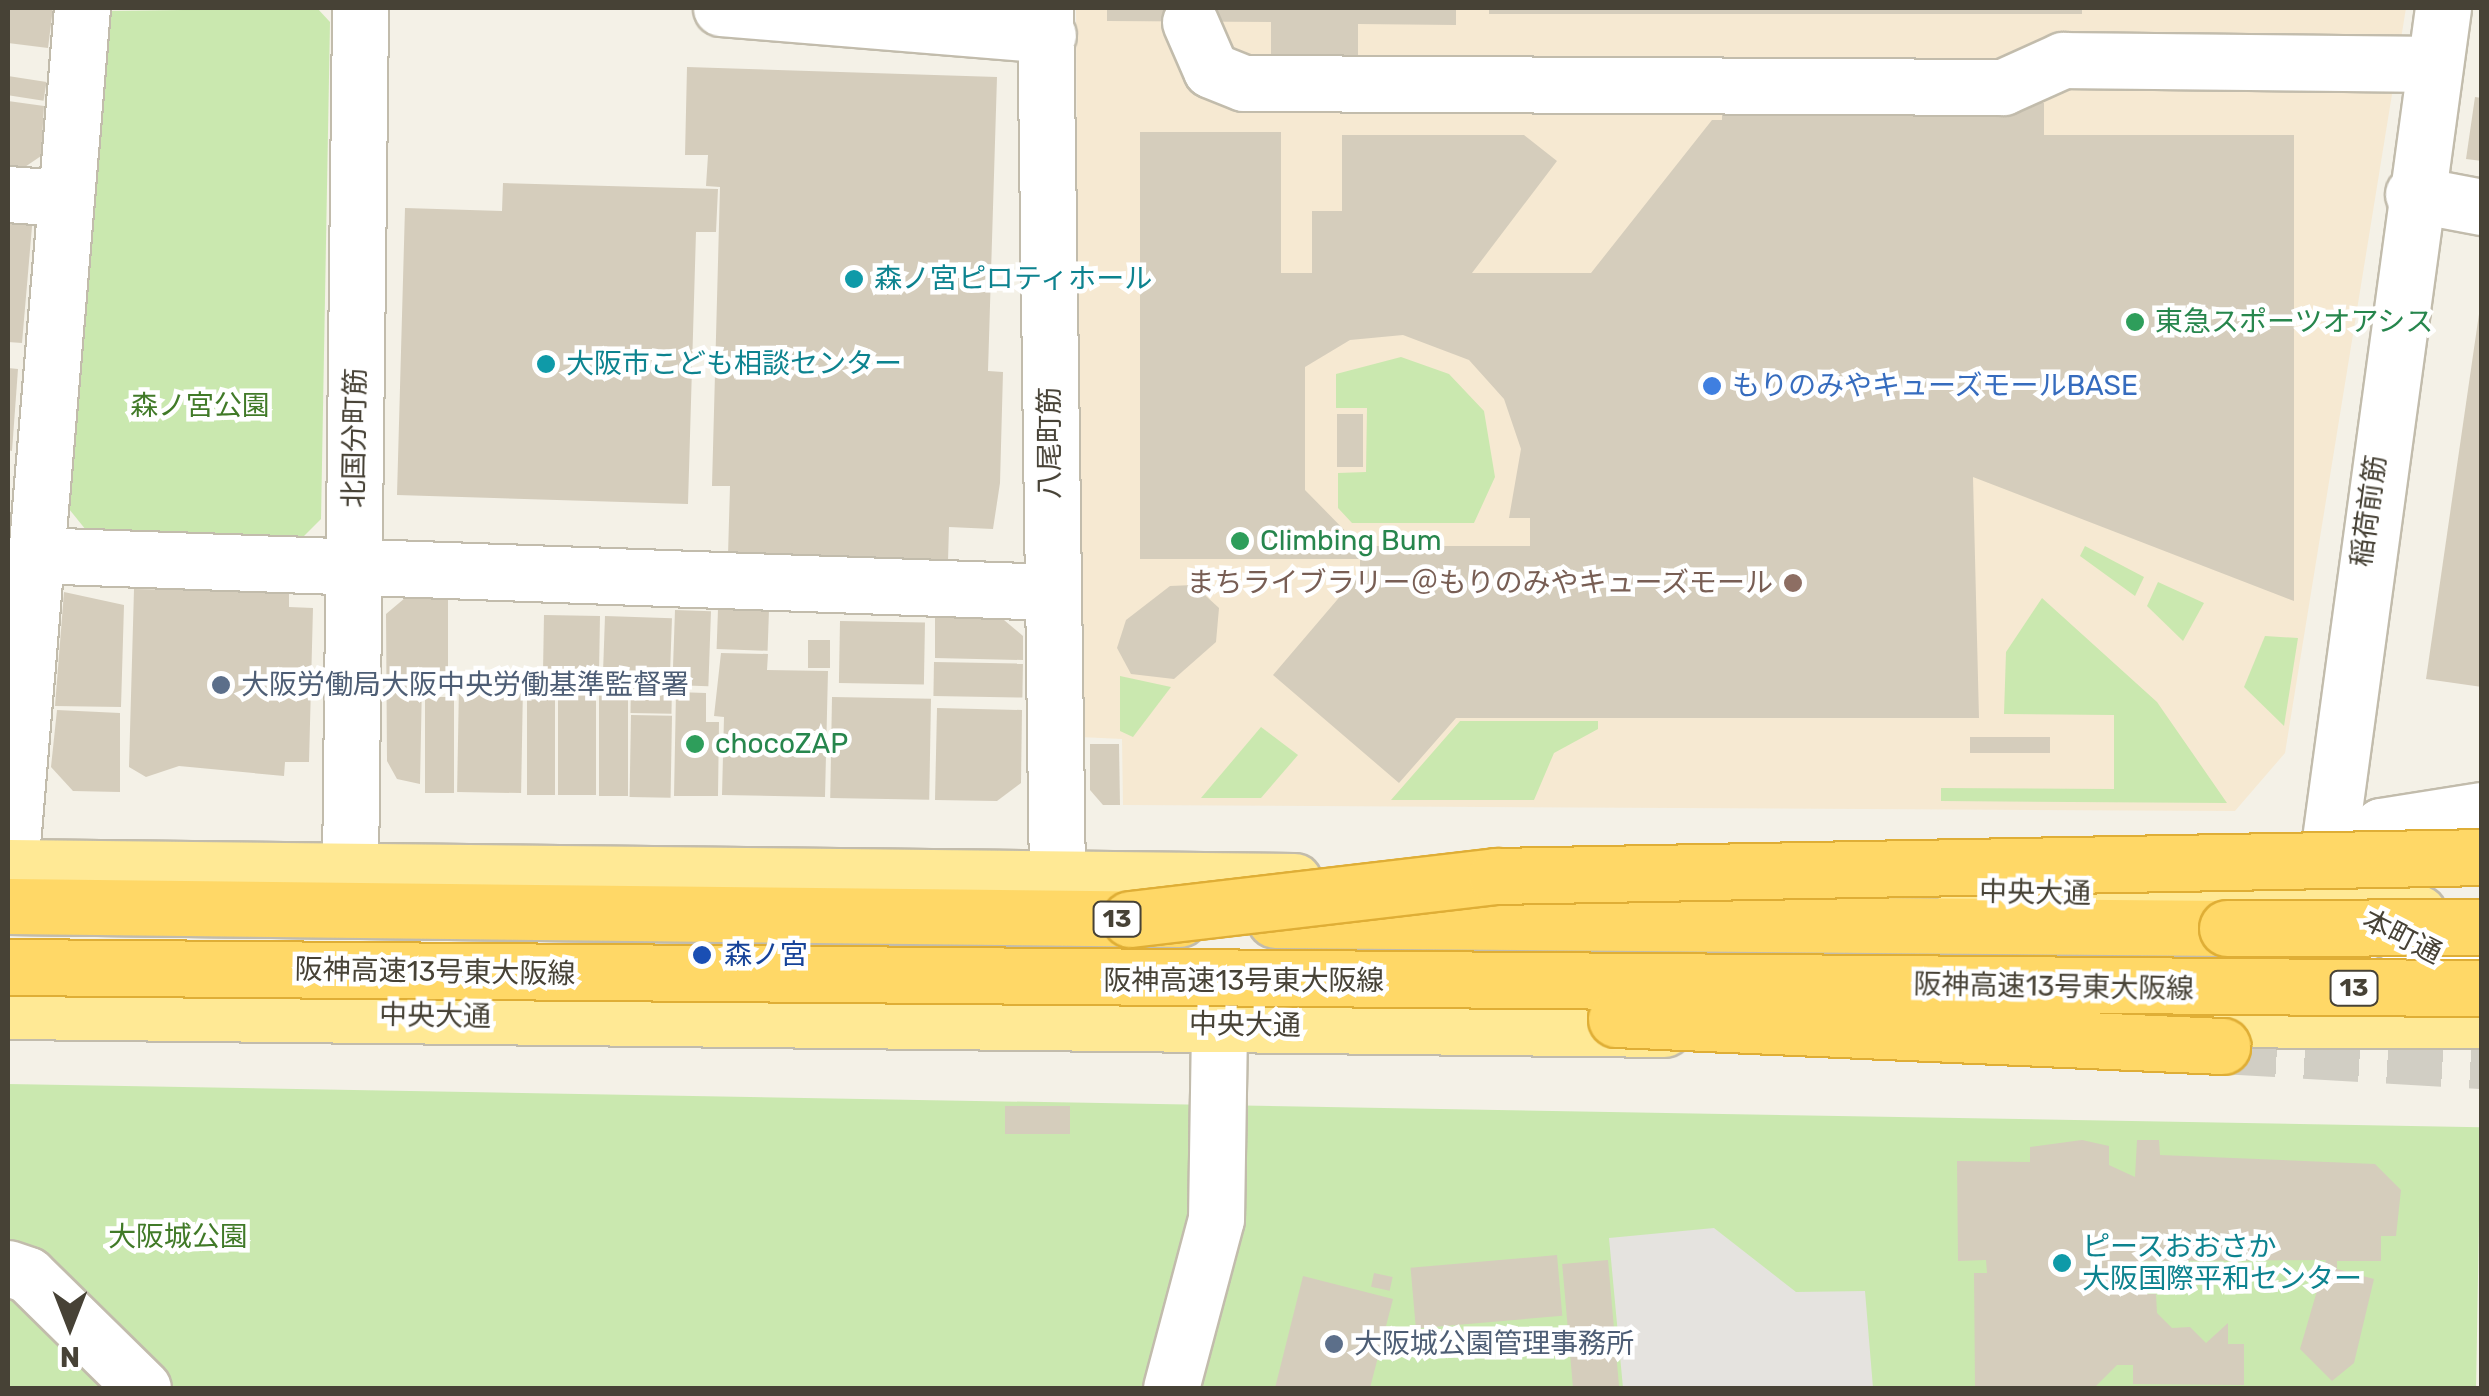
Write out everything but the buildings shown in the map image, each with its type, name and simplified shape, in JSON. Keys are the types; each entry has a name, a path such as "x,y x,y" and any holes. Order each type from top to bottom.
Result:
{"highway":[{"path":"1130,919 1496,876 2482,857"},
{"name":"13","path":"8,880 1130,919 2482,927"},
{"name":"阪神高速13号東大阪線","path":"8,968 2482,988"},
{"path":"1127,980 1312,1004 2222,1046"}],"main road":[{"name":"中央大通","path":"8,880 350,870 2322,896 2482,915"},
{"name":"中央大通","path":"8,1012 1668,1029 2306,1016 2482,1020"}],"street":[{"path":"8,880 32,554 82,8"},
{"name":"北国分町筋","path":"350,870 360,8"},
{"path":"721,8 1046,21"},
{"name":"稲荷前筋","path":"2306,1016 2413,194 2442,8"},
{"name":"八尾町筋","path":"1046,21 1057,879"},
{"path":"1190,22 1211,70 1244,83 2003,87 2063,60 2434,64"},
{"path":"8,194 64,198"},
{"path":"2413,194 2482,207"},
{"path":"32,554 1051,592"},
{"path":"2322,896 2381,826 2482,810"},
{"name":"本町通","path":"2322,896 2482,978"},
{"path":"1172,1388 1216,1219 1219,1024"},
{"path":"8,1268 28,1275 144,1388"}],"shaded area":[{"name":"もりのみやキューズモールBASE","path":"1076,8 2406,8 2285,753 2235,811 1123,805 1122,739 1080,737"},
{"path":"1714,1228 1796,1292 1865,1291 1873,1388 1623,1388 1609,1238"}],"green space":[{"name":"森ノ宮公園","path":"317,8 330,22 321,519 302,538 86,530 69,509 110,11"},
{"path":"1401,357 1449,374 1484,411 1495,477 1474,523 1352,523 1338,508 1338,473 1366,472 1367,408 1336,408 1336,374"},
{"path":"2085,546 2144,577 2135,596 2080,556"},
{"path":"2158,582 2204,603 2183,641 2147,606"},
{"path":"2042,598 2157,702 2227,803 1941,801 1941,788 2114,789 2114,715 2004,714 2006,652"},
{"path":"2265,636 2298,638 2284,726 2244,687"},
{"path":"1120,676 1171,687 1133,737 1120,731"},
{"path":"1460,721 1598,721 1598,729 1554,753 1534,800 1391,800"},
{"path":"1261,727 1298,755 1261,798 1201,798"},
{"name":"大阪城公園","path":"8,1084 2481,1127 2476,1388 8,1388"}],"tunnel":[{"path":"2222,1046 2482,1061"}],"place":[{"name":"森ノ宮ピロティホール","path":"854,279"},
{"name":"東急スポーツオアシス","path":"2135,322"},
{"name":"大阪市こども相談センター","path":"546,364"},
{"name":"もりのみやキューズモールBASE","path":"1712,386"},
{"name":"Climbing Bum","path":"1240,541"},
{"name":"まちライブラリー＠もりのみやキューズモール","path":"1793,583"},
{"name":"大阪労働局大阪中央労働基準監督署","path":"221,685"},
{"name":"chocoZAP","path":"695,744"},
{"name":"森ノ宮","path":"702,955"},
{"name":"ピースおおさか 大阪国際平和センター","path":"2062,1263"},
{"name":"大阪城公園管理事務所","path":"1334,1344"}]}
